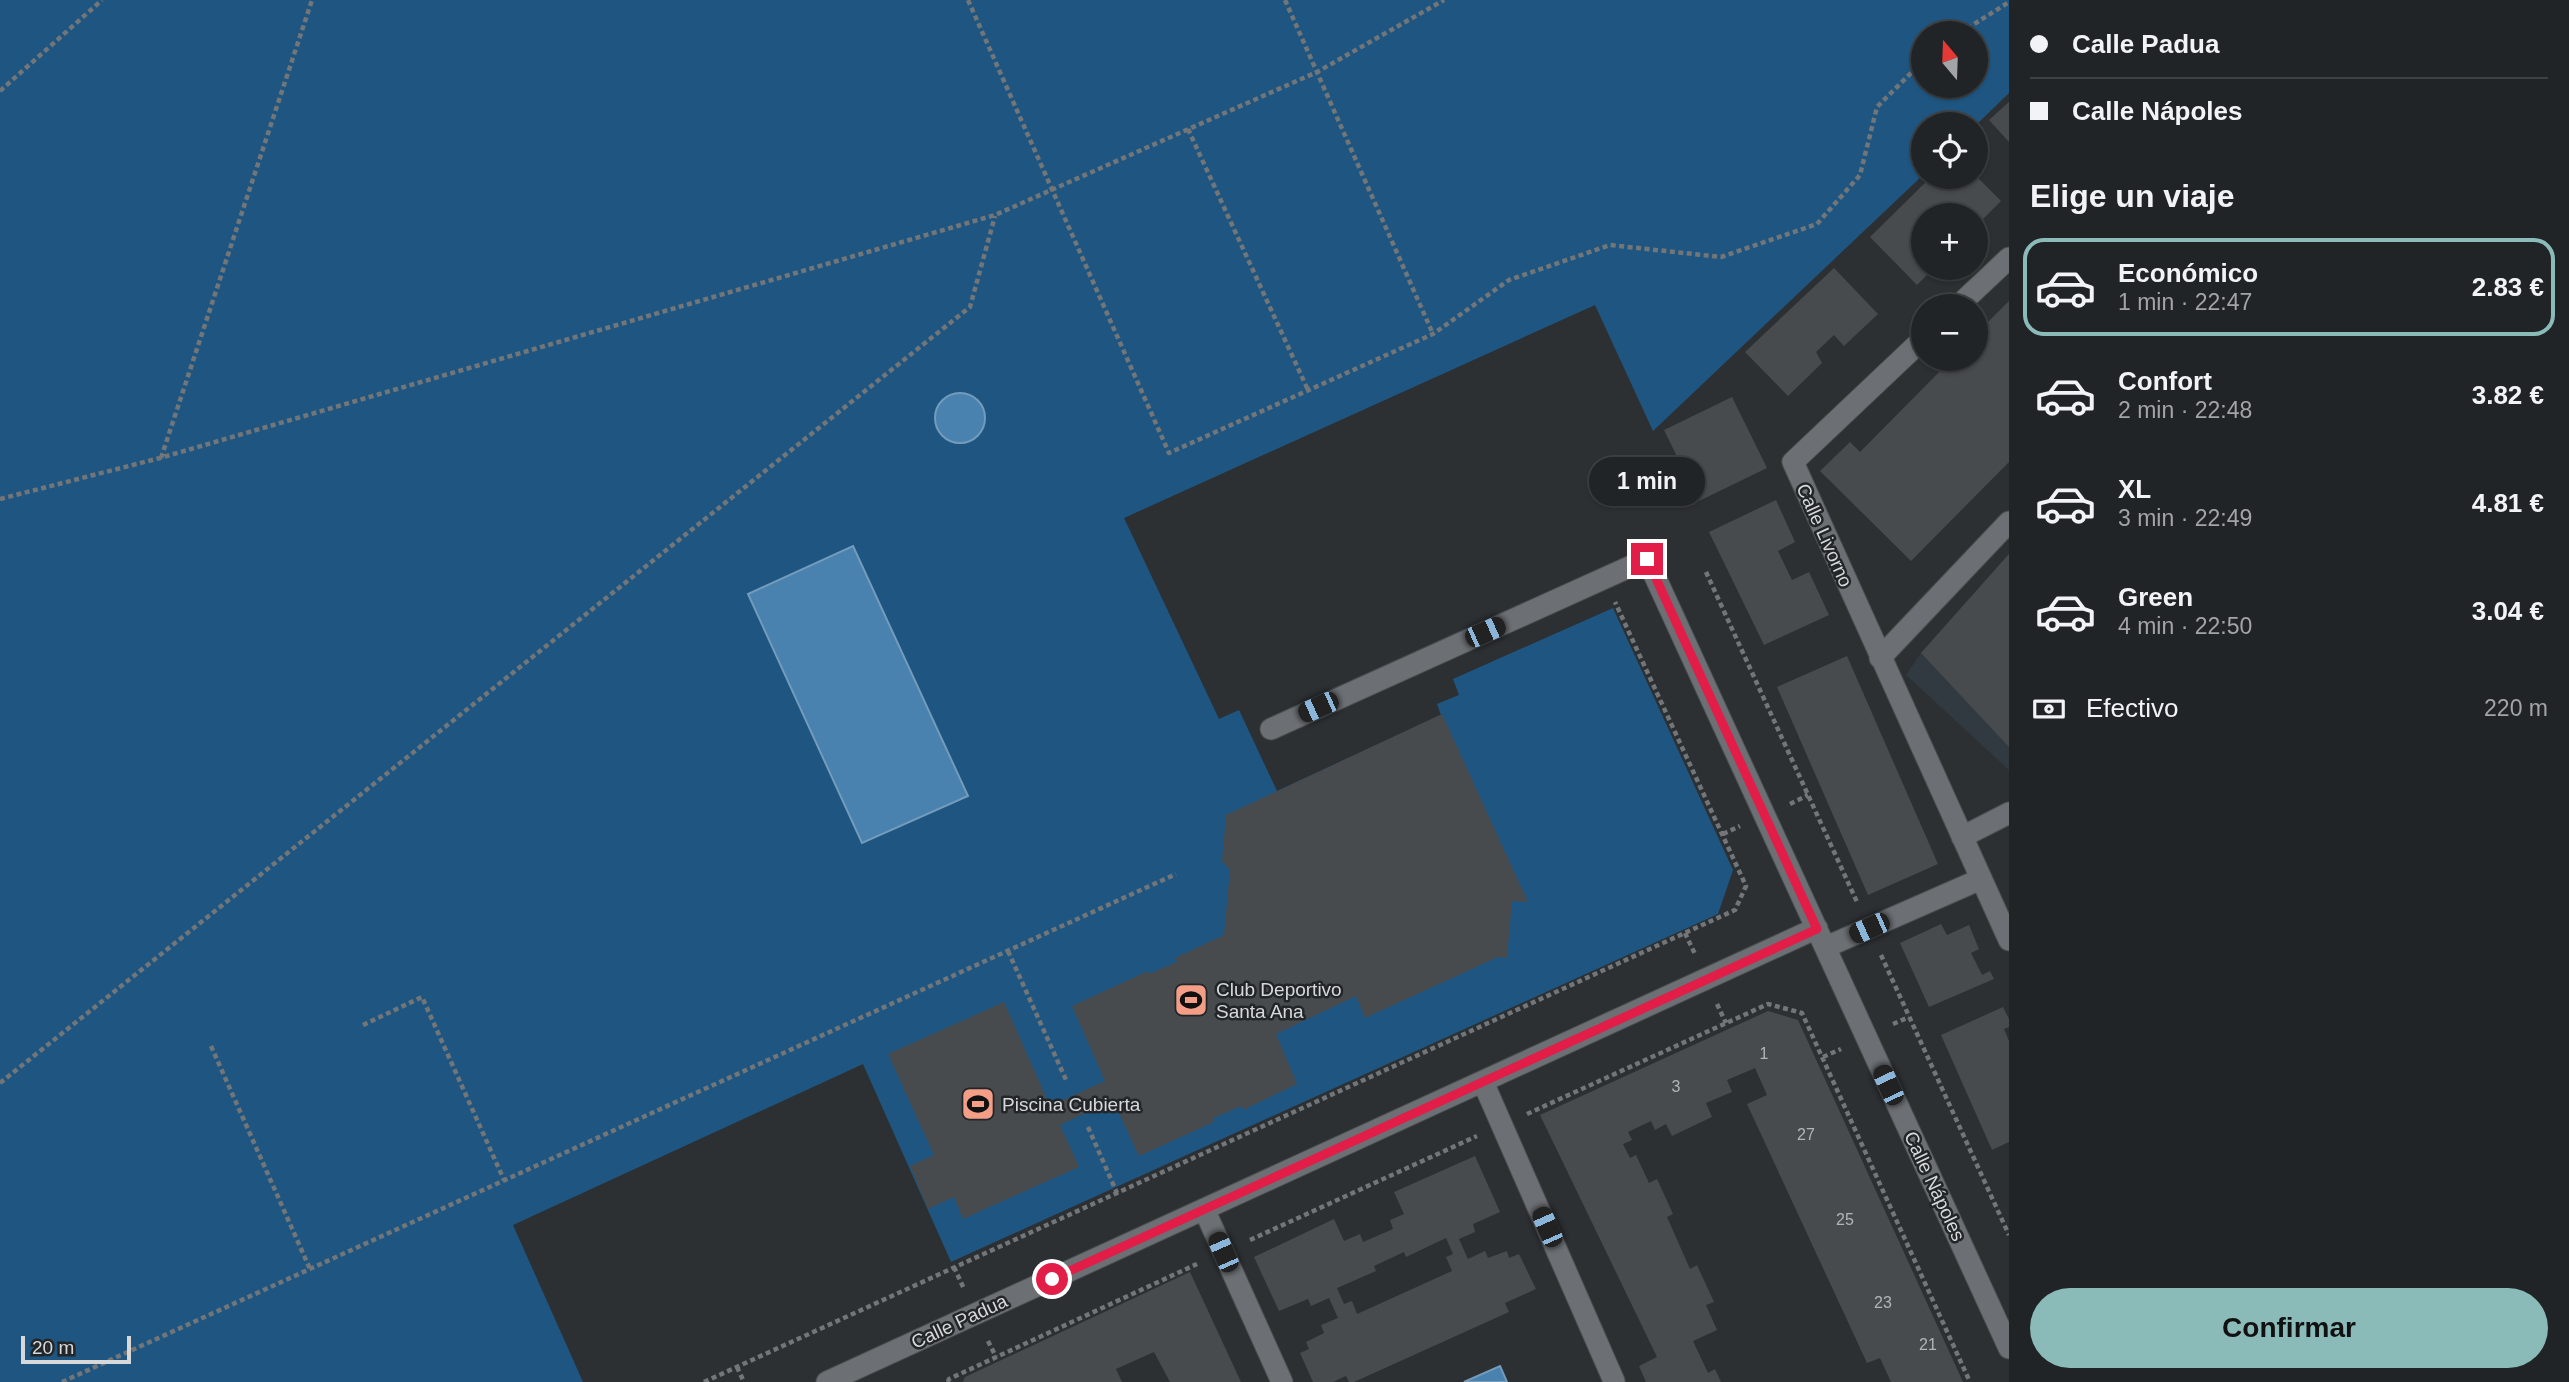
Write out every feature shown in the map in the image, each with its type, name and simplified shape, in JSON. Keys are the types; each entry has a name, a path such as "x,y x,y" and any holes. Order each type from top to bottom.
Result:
{"street":[{"path":"1971,294 2009,258"},
{"name":"Calle Livorno","path":"1911,350 1793,462 2009,940"},
{"path":"1880,658 2009,522"},
{"name":"Calle Nápoles","path":"1271,729 1647,559 2009,1348"},
{"path":"1962,837 2009,813"},
{"name":"Calle Padua","path":"827,1382 872,1373 1204,1209 1483,1082 1822,938 1981,879"},
{"path":"1483,1082 1614,1381"},
{"path":"1204,1209 1282,1382"}],"path":[{"path":"0,91 102,0"},
{"path":"160,458 312,0"},
{"path":"968,0 1169,453 1433,334 1509,280 1610,245 1721,257 1817,224 1860,175 1877,107 1911,73"},
{"path":"1285,0 1433,334"},
{"path":"0,499 160,458 995,215 1317,72 1444,0"},
{"path":"1979,21 2009,2"},
{"path":"1188,129 1308,390"},
{"path":"0,1083 970,307 995,215"},
{"path":"704,1382 1735,910 1746,886 1605,579"},
{"path":"62,1382 1176,874"},
{"path":"1009,951 1067,1082"},
{"path":"363,1025 422,997 505,1180"},
{"path":"948,1382 949,1378 1768,1004 1802,1013 1970,1382"},
{"path":"211,1046 310,1269"},
{"path":"1088,1127 1117,1193"},
{"path":"737,1367 744,1382"}],"shaded area":[{"path":"0,0 2009,0 2009,93 1988,113 1911,112 1911,186 1653,431 1595,305 1124,518 1219,719 1239,710 1277,791 1441,715 1437,704 1459,695 1453,679 1613,608 1733,870 1718,914 951,1262 863,1064 513,1225 583,1382 0,1382"},
{"path":"950,394 970,394 984,408 984,428 970,442 950,442 936,428 936,408"},
{"path":"853,546 968,796 862,843 748,594"},
{"path":"2009,554 2009,770 1906,675 1921,653"},
{"path":"1500,1366 1507,1382 1464,1382"}],"building":[{"path":"2009,102 2009,142 1989,120"},
{"path":"1988,188 2001,201 1988,214 1988,203 1911,203 1911,279 1870,237 1919,189"},
{"path":"1834,268 1878,314 1844,346 1834,335 1816,352 1822,363 1788,396 1745,352"},
{"path":"2009,301 2009,462 1911,561 1820,471 1850,442 1860,452 1940,371 1988,371 1988,322"},
{"path":"1732,397 1767,468 1699,501 1664,430"},
{"path":"1776,500 1795,542 1778,551 1792,580 1809,572 1829,615 1764,645 1709,532"},
{"path":"2009,554 2009,747 1921,653"},
{"path":"1847,656 1938,864 1868,895 1777,687"},
{"path":"1442,714 1528,902 1512,901 1507,958 1498,957 1365,1018 1356,996 1276,1034 1297,1084 1243,1110 1242,1106 1213,1118 1214,1122 1139,1156 1113,1100 1060,1125 1079,1167 963,1219 954,1197 928,1209 910,1166 934,1155 888,1054 1004,1002 1050,1106 1105,1081 1072,1006 1148,971 1149,974 1177,962 1175,958 1224,935 1230,870 1222,861 1226,815"},
{"path":"1941,924 1947,935 1969,925 1979,949 1971,953 1982,975 1990,971 1994,979 1929,1007 1900,943"},
{"path":"2003,1007 2009,1019 2009,1027 2004,1029 2009,1041 2009,1142 1992,1150 1941,1035"},
{"path":"1768,1011 1798,1020 1963,1382 1891,1382 1880,1358 1867,1363 1747,1104 1767,1095 1755,1068 1727,1080 1732,1092 1706,1103 1712,1117 1672,1136 1666,1124 1655,1130 1651,1121 1628,1132 1632,1140 1623,1144 1630,1158 1636,1155 1649,1183 1657,1179 1673,1214 1667,1217 1690,1269 1697,1265 1714,1302 1706,1305 1717,1330 1693,1341 1708,1373 1715,1369 1721,1382 1646,1382 1639,1366 1657,1357 1540,1115"},
{"path":"1475,1156 1500,1212 1473,1224 1475,1232 1459,1239 1468,1259 1485,1251 1488,1258 1507,1251 1509,1258 1519,1254 1536,1289 1505,1303 1509,1312 1354,1382 1349,1382 1346,1376 1333,1382 1313,1382 1300,1353 1309,1349 1306,1342 1324,1333 1321,1325 1338,1318 1329,1298 1311,1306 1308,1299 1279,1311 1254,1257 1334,1219 1344,1241 1360,1234 1363,1242 1393,1229 1390,1220 1404,1214 1394,1192","holes":["1446,1238 1453,1254 1446,1257 1452,1271 1357,1314 1352,1301 1344,1304 1337,1288 1376,1271 1374,1266 1404,1252 1406,1257"]},
{"path":"1190,1272 1241,1382 1170,1382 1154,1352 1116,1369 1122,1382 963,1382 965,1377"}],"place":[{"name":"Club Deportivo Santa Ana","path":"1191,1000"},
{"name":"Piscina Cubierta","path":"978,1104"}],"route":[{"path":"1052,1279 1817,929 1647,559"}]}
